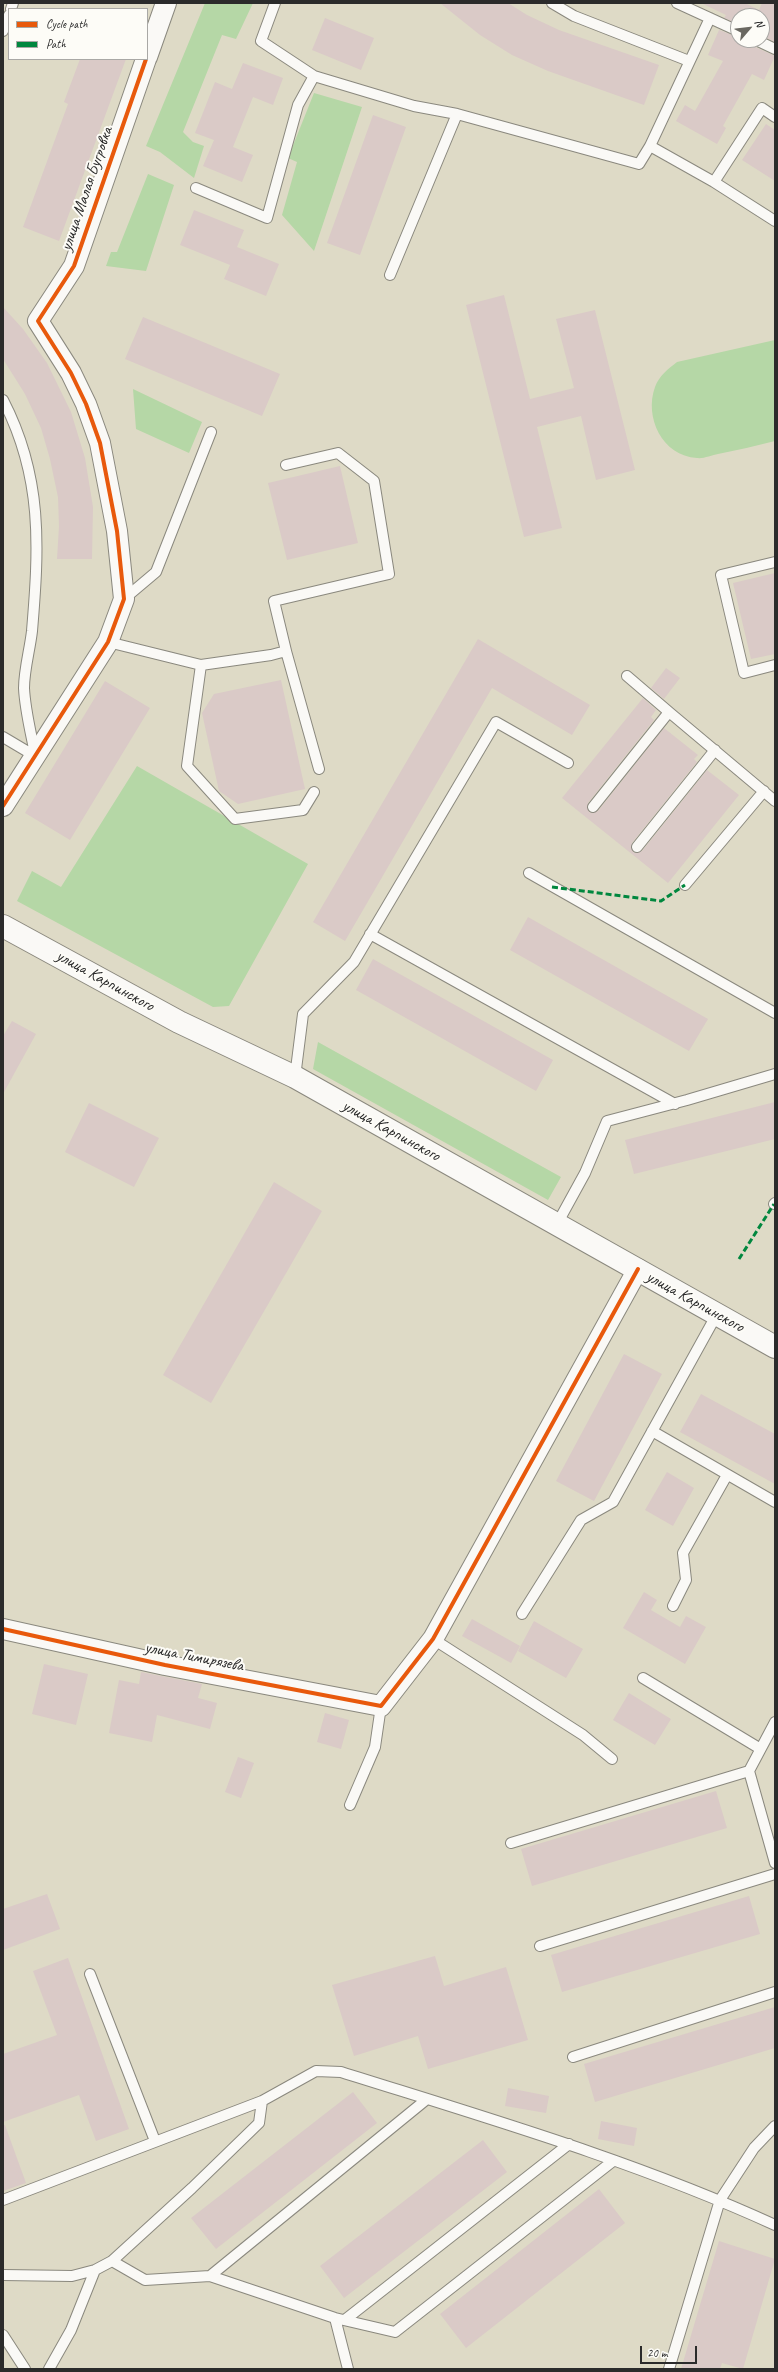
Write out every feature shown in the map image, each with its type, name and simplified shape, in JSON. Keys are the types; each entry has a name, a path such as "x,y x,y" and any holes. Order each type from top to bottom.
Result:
{"main road":[{"name":"улица Карпинского","path":"3,926 179,1022 294,1077 775,1347"}],"street":[{"name":"улица Малая Бугровка","path":"148,55 166,3"},
{"name":"улица Малая Бугровка","path":"124,599 117,532 100,443 86,404 71,372 38,321 74,266 146,60"},
{"path":"3,806 108,642 124,599"},
{"path":"381,1706 433,1639 638,1269"},
{"name":"улица Тимирязева","path":"3,1629 165,1665 381,1706"}],"lane":[{"path":"274,3 262,41 314,76 414,106 458,114 639,164 650,146 710,18"},
{"path":"552,3 574,16 689,61"},
{"path":"677,3 730,27"},
{"path":"3,31 8,18"},
{"path":"196,188 267,218 298,105 314,76"},
{"path":"714,182 762,108 775,117"},
{"path":"390,275 458,114"},
{"path":"650,146 714,182 775,221"},
{"path":"3,400 15,423 27,458 35,498 35,592 24,688 35,756"},
{"path":"124,599 156,572 211,432"},
{"path":"286,465 338,453 374,481 389,574 274,601 319,769"},
{"path":"775,562 721,575 744,673 775,665"},
{"path":"108,642 201,665 271,655 286,650"},
{"path":"201,665 187,766 235,819 303,810 314,792"},
{"path":"627,676 775,801"},
{"path":"593,807 669,712"},
{"path":"294,1077 303,1014 354,962 496,722 568,763"},
{"path":"3,737 35,756"},
{"path":"637,847 715,750"},
{"path":"685,885 764,791"},
{"path":"529,873 775,1012"},
{"path":"370,934 675,1104"},
{"path":"557,1224 585,1173 606,1121 675,1104 775,1074"},
{"path":"522,1614 581,1520 613,1502 716,1314"},
{"path":"652,1431 775,1502"},
{"path":"673,1606 686,1580 683,1553 726,1474"},
{"path":"433,1639 583,1735 612,1759"},
{"path":"643,1678 759,1748"},
{"path":"350,1805 375,1747 381,1706"},
{"path":"775,1722 759,1748 749,1771 775,1862"},
{"path":"511,1843 749,1771"},
{"path":"540,1946 775,1874"},
{"path":"90,1974 155,2141"},
{"path":"573,2057 775,1992"},
{"path":"3,2200 262,2101 316,2071 341,2072 569,2144 720,2200 775,2225"},
{"path":"210,2276 427,2099"},
{"path":"3,2276 72,2276 95,2270 112,2260 192,2188 258,2123 262,2101"},
{"path":"670,2369 720,2200 754,2148 775,2126"},
{"path":"341,2319 569,2144"},
{"path":"112,2260 146,2280 210,2276 341,2319 395,2332 613,2161"},
{"path":"49,2369 71,2330 95,2270"},
{"path":"341,2319 348,2369"},
{"path":"3,2335 25,2369"}],"green space":[{"path":"205,3 253,3 236,39 222,35 183,132 193,142 204,146 194,178 160,152 146,146"},
{"path":"314,93 362,107 314,251 282,215 297,162 288,158"},
{"path":"148,174 174,185 146,271 106,266 111,252 117,252"},
{"path":"775,340 775,441 699,458 685,456 665,443 654,422 652,399 657,383 667,370 677,362"},
{"path":"133,389 202,422 189,453 136,429"},
{"path":"137,766 308,864 229,1006 213,1007 17,901 32,871 61,887"},
{"path":"318,1042 561,1177 548,1200 313,1069"}],"building":[{"path":"440,3 508,3 527,15 559,30 659,65 644,105 548,71 512,55 480,35"},
{"path":"701,3 745,3 755,8 730,8 730,21 724,18 726,15"},
{"path":"762,3 775,3 775,42 770,40 770,8 760,8"},
{"path":"325,18 374,38 361,70 312,50"},
{"path":"719,30 730,34 730,48 757,48 775,56 764,80 752,74 723,126 726,128 717,144 676,121 685,105 695,111 723,61 708,55"},
{"path":"80,60 126,60 59,241 23,227 68,104 64,102"},
{"path":"243,63 283,78 273,105 253,97 233,147 253,155 242,182 203,166 214,140 195,133 215,82 232,89"},
{"path":"373,115 406,127 360,255 327,243"},
{"path":"766,124 775,130 775,181 742,160"},
{"path":"194,210 244,230 237,247 279,264 266,296 224,279 230,265 180,245"},
{"path":"504,295 530,399 574,388 556,319 595,310 635,470 596,480 581,416 537,427 562,528 524,537 466,305"},
{"path":"3,307 23,329 47,363 71,412 85,458 93,507 92,559 57,559 59,526 58,497 50,459 41,428 25,394 3,359"},
{"path":"143,317 280,374 262,416 125,359"},
{"path":"340,466 358,543 287,560 268,483"},
{"path":"775,573 775,654 751,659 733,583"},
{"path":"478,639 590,705 572,735 492,688 345,941 313,922"},
{"path":"666,668 680,678 664,699 651,688"},
{"path":"281,680 305,789 238,804 219,791 202,713 214,694"},
{"path":"105,681 150,708 70,840 25,813"},
{"path":"643,698 656,710 651,717 654,720 588,803 589,812 592,813 598,811 664,728 698,755 694,759 697,762 632,843 633,852 636,853 642,851 707,770 739,795 668,883 562,798"},
{"path":"528,917 708,1019 689,1051 510,950"},
{"path":"373,959 553,1060 536,1091 356,990"},
{"path":"12,1021 36,1034 3,1094 3,1036"},
{"path":"775,1102 775,1139 634,1174 625,1140"},
{"path":"89,1103 159,1138 134,1187 65,1152"},
{"path":"274,1182 322,1211 211,1403 163,1375"},
{"path":"624,1354 662,1374 594,1501 556,1481"},
{"path":"701,1394 775,1434 775,1484 680,1432"},
{"path":"667,1472 694,1488 673,1526 645,1510"},
{"path":"644,1592 657,1600 651,1610 680,1627 686,1616 706,1627 685,1664 623,1628"},
{"path":"472,1619 520,1646 511,1663 462,1636"},
{"path":"534,1621 583,1649 566,1678 518,1651"},
{"path":"44,1664 88,1674 76,1725 32,1714"},
{"path":"141,1672 202,1684 198,1698 217,1703 210,1729 157,1715 152,1742 109,1733 119,1680 139,1684"},
{"path":"629,1693 671,1719 655,1745 613,1720"},
{"path":"325,1713 349,1720 341,1749 317,1742"},
{"path":"238,1757 254,1763 241,1798 225,1792"},
{"path":"716,1791 727,1828 532,1886 521,1849"},
{"path":"47,1894 60,1929 3,1950 3,1909"},
{"path":"749,1896 760,1934 562,1992 551,1955"},
{"path":"435,1956 444,1986 506,1967 528,2040 428,2069 418,2036 354,2056 332,1985"},
{"path":"68,1958 129,2129 96,2141 79,2095 3,2122 3,2054 57,2035 33,1971"},
{"path":"775,2007 775,2048 595,2102 584,2064"},
{"path":"508,2088 549,2096 546,2113 505,2106"},
{"path":"353,2092 377,2123 216,2249 191,2218"},
{"path":"601,2121 637,2128 634,2146 598,2139"},
{"path":"3,2125 5,2125 26,2183 3,2191"},
{"path":"483,2140 507,2172 344,2298 320,2266"},
{"path":"599,2189 625,2223 466,2348 440,2314"},
{"path":"719,2241 775,2259 743,2369 722,2363 720,2369 681,2369"}],"marked path":[{"path":"552,887 661,901 685,885"},
{"path":"739,1259 774,1204"}],"cycle path":[{"path":"3,806 108,642 124,599 117,531 100,443 86,404 71,373 38,321 74,266 146,60"},
{"path":"3,1629 165,1665 381,1706 433,1639 638,1269"}]}
